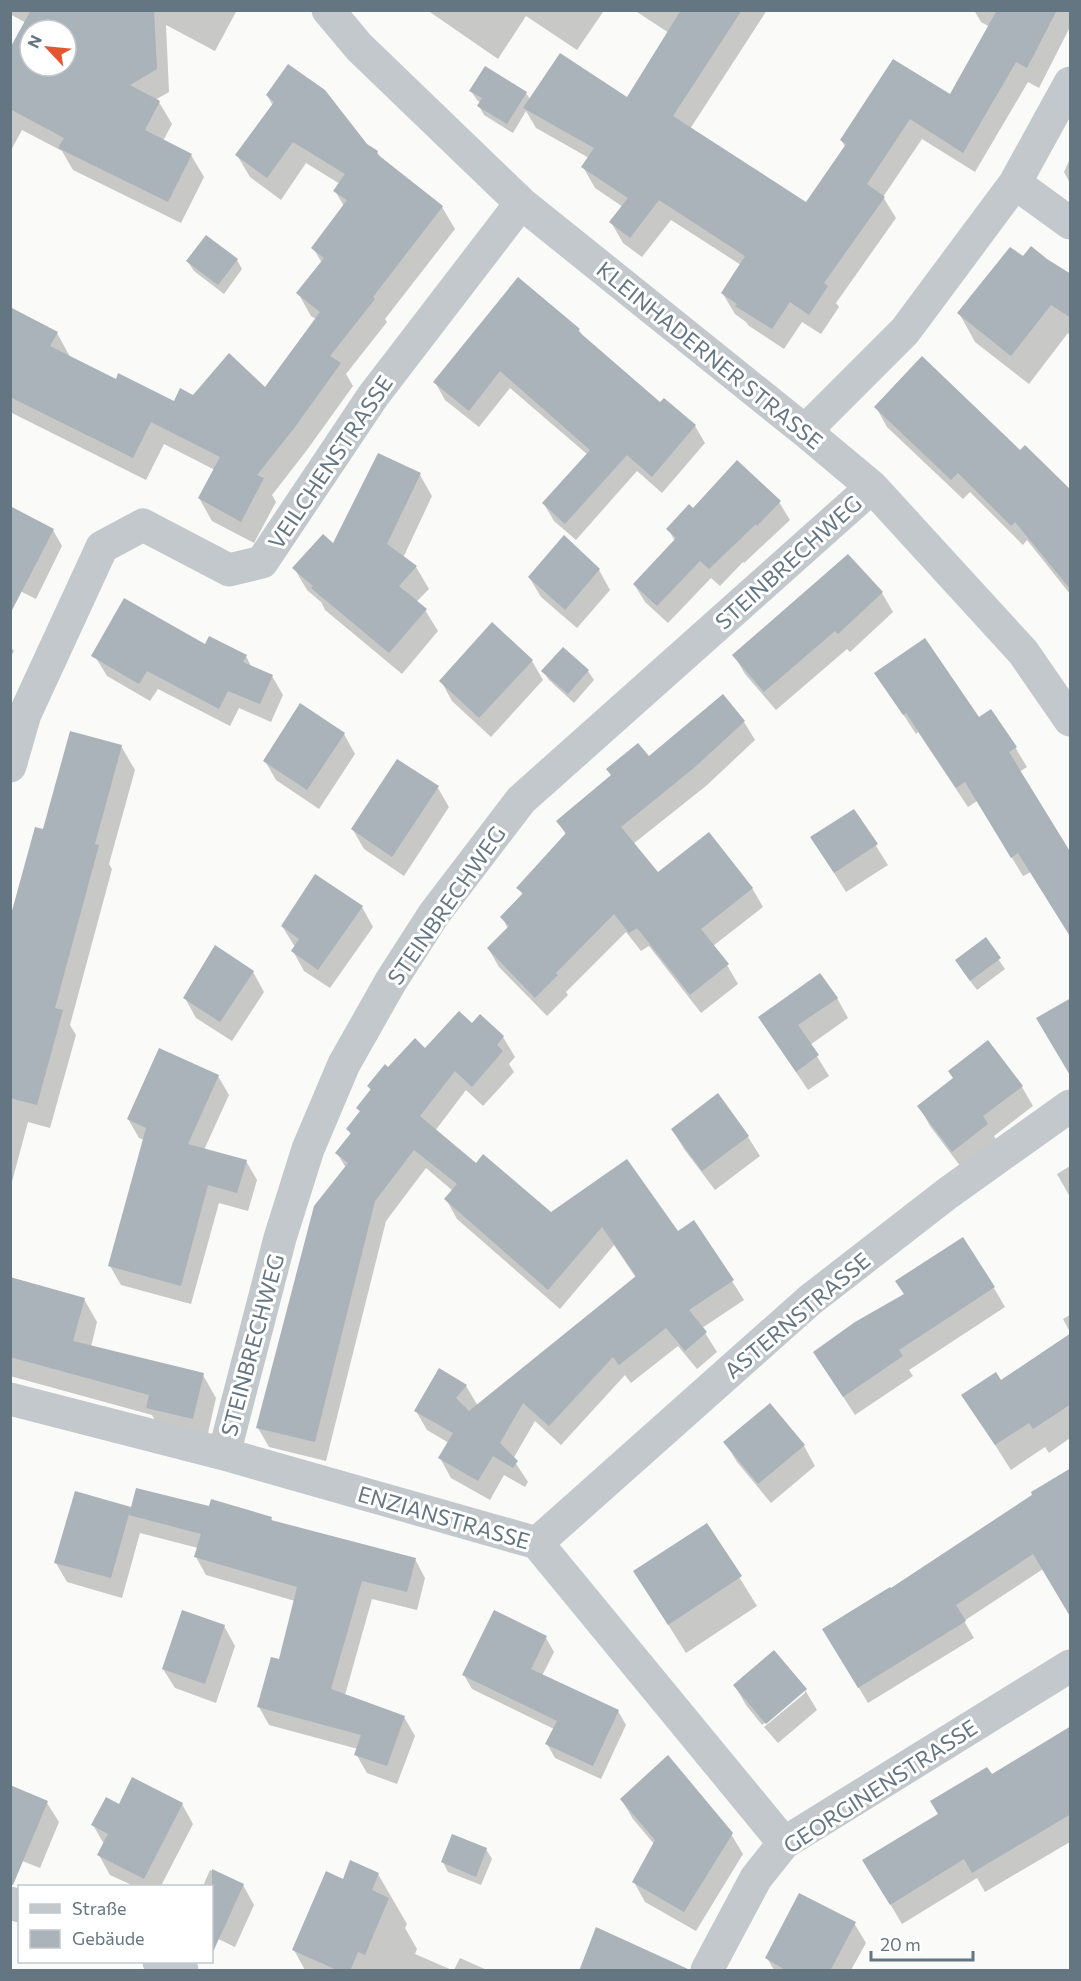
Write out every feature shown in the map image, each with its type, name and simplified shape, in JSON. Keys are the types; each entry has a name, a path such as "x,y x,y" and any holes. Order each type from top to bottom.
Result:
{"street":[{"name":"KLEINHADERNER STRASSE","path":"328,10 359,47 521,203 806,431 872,487 1023,652 1071,720"},
{"path":"806,431 905,331 1015,183 1071,83"},
{"path":"1015,183 1071,223"},
{"name":"VEILCHENSTRASSE","path":"10,766 25,714 102,547 143,525 229,570 262,562 373,396 521,203"},
{"name":"STEINBRECHWEG","path":"224,1454 280,1238 308,1149 344,1064 391,981 434,914 521,800 872,487"},
{"name":"ASTERNSTRASSE","path":"537,1543 810,1300 948,1192 1071,1106"},
{"name":"ENZIANSTRASSE","path":"10,1399 224,1454 537,1543 784,1843"},
{"name":"GEORGINENSTRASSE","path":"707,1971 756,1878 784,1843 1071,1666"},
{"path":"162,1963 182,1971"}],"building":[{"path":"31,10 154,10 157,69 130,85 160,101 145,130 192,154 168,202 58,148 64,138 10,109 10,48 18,34 18,78 78,78 78,18 27,18"},
{"path":"681,10 742,10 673,116 806,202 846,144 840,140 893,59 950,94 997,10 1057,10 1027,68 1016,62 963,153 910,119 867,184 885,197 824,283 828,286 809,315 790,302 772,329 735,306 737,304 721,293 745,256 659,200 630,238 609,222 628,198 581,167 594,148 523,108 560,53 627,97"},
{"path":"288,64 325,90 367,144 378,151 377,154 443,206 330,356 341,363 257,475 264,478 241,522 198,498 220,457 151,422 133,458 10,397 10,307 58,332 50,346 116,379 118,373 174,401 180,388 193,395 229,353 265,387 320,312 296,293 324,258 311,248 347,200 333,191 345,174 293,142 267,178 235,155 274,102 266,95"},
{"path":"485,66 527,92 507,124 477,106 482,98 469,91"},
{"path":"206,235 238,259 218,285 186,261"},
{"path":"1031,246 1071,274 1071,318 1051,305 1011,356 957,313 1010,247 1023,256"},
{"path":"518,277 580,329 578,331 660,402 664,398 696,425 652,477 627,455 565,524 542,503 590,450 500,371 469,411 433,382"},
{"path":"922,356 1020,450 1025,445 1071,490 1071,590 1015,522 1011,526 958,473 951,480 874,407"},
{"path":"378,453 421,473 387,544 417,566 399,586 427,609 389,653 311,588 313,586 292,568 323,534 333,543"},
{"path":"737,460 781,501 709,569 700,561 657,606 633,584 676,538 666,529 689,504 693,508"},
{"path":"10,506 54,529 10,614"},
{"path":"564,535 600,569 565,610 528,577"},
{"path":"848,554 883,592 838,634 835,631 764,692 732,655"},
{"path":"124,598 205,644 209,636 247,655 243,662 273,675 260,704 228,691 219,709 147,671 139,684 91,656"},
{"path":"492,622 533,660 479,718 439,681"},
{"path":"925,638 979,717 991,709 1017,747 1009,752 1071,853 1071,938 1018,853 1011,858 965,782 956,788 906,713 903,715 874,673"},
{"path":"563,647 589,670 568,694 541,671"},
{"path":"723,694 745,721 695,767 621,827 658,872 709,832 753,888 701,929 729,964 690,995 637,928 629,933 614,914 556,973 558,975 535,998 487,948 509,926 500,917 523,893 516,888 566,833 556,821 611,775 606,769 638,743 649,756"},
{"path":"300,703 345,733 307,790 263,761"},
{"path":"70,731 122,745 95,844 99,845 55,1008 63,1010 37,1105 10,1098 10,918 35,827 43,829"},
{"path":"397,759 439,786 392,857 351,829"},
{"path":"854,809 878,844 834,873 810,837"},
{"path":"315,874 363,906 318,970 291,951 299,939 281,926"},
{"path":"986,937 1001,958 970,981 955,960"},
{"path":"215,945 254,971 220,1022 183,998"},
{"path":"820,973 838,998 798,1025 819,1055 796,1072 758,1017"},
{"path":"1071,998 1071,1077 1036,1018"},
{"path":"459,1011 472,1023 480,1014 504,1036 497,1045 503,1051 472,1087 455,1071 420,1116 476,1163 483,1154 551,1212 627,1159 678,1231 694,1220 734,1280 689,1310 707,1332 685,1351 666,1328 619,1365 613,1357 549,1426 523,1403 500,1443 518,1461 513,1468 493,1456 478,1481 438,1458 453,1433 414,1411 439,1368 467,1385 456,1398 469,1411 636,1276 602,1227 548,1290 444,1199 457,1184 414,1150 375,1201 315,1442 256,1428 314,1206 348,1163 335,1153 351,1133 346,1129 360,1111 356,1108 371,1089 367,1086 385,1064 388,1067 415,1038 425,1048"},
{"path":"988,1040 1023,1086 983,1116 988,1124 952,1152 917,1106 953,1078 948,1071"},
{"path":"159,1048 219,1075 188,1144 247,1160 237,1193 208,1185 181,1286 108,1266 146,1128 127,1119"},
{"path":"718,1093 749,1136 702,1171 671,1129"},
{"path":"963,1237 995,1287 899,1350 903,1356 843,1397 813,1352 855,1322 904,1294 895,1281"},
{"path":"10,1277 85,1298 73,1341 204,1373 193,1419 146,1408 149,1395 10,1357"},
{"path":"1071,1333 1071,1404 1033,1429 1029,1423 995,1445 961,1395 996,1372 1001,1380"},
{"path":"770,1403 805,1445 758,1484 723,1442"},
{"path":"1071,1468 1071,1618 1033,1554 956,1605 966,1621 858,1688 822,1629 891,1588 1032,1495 1031,1492"},
{"path":"136,1488 209,1506 211,1499 272,1517 271,1520 416,1558 407,1592 362,1581 331,1689 405,1716 387,1766 354,1755 361,1735 257,1707 271,1657 279,1659 297,1587 194,1557 201,1534 129,1515"},
{"path":"75,1491 131,1507 111,1578 54,1563"},
{"path":"707,1523 742,1576 668,1625 633,1571"},
{"path":"182,1610 225,1625 205,1684 162,1669"},
{"path":"494,1610 547,1636 531,1669 619,1710 593,1766 545,1744 557,1721 462,1675"},
{"path":"774,1650 807,1689 766,1724 733,1685"},
{"path":"1071,1726 1071,1814 972,1873 964,1859 890,1905 862,1860 938,1814 930,1801 987,1767 992,1774"},
{"path":"668,1755 733,1833 684,1912 632,1882 655,1840 620,1799"},
{"path":"132,1777 183,1803 144,1879 97,1855 108,1834 91,1825 106,1797 119,1804"},
{"path":"10,1785 48,1801 13,1885 10,1885"},
{"path":"452,1834 487,1848 476,1877 441,1862"},
{"path":"350,1860 379,1873 372,1890 389,1898 365,1955 358,1952 350,1971 339,1971 292,1950 326,1871 343,1879"},
{"path":"212,1869 244,1884 213,1952 213,1885"},
{"path":"799,1893 856,1922 830,1971 787,1971 765,1958"},
{"path":"596,1927 688,1969 688,1971 579,1971"}]}
